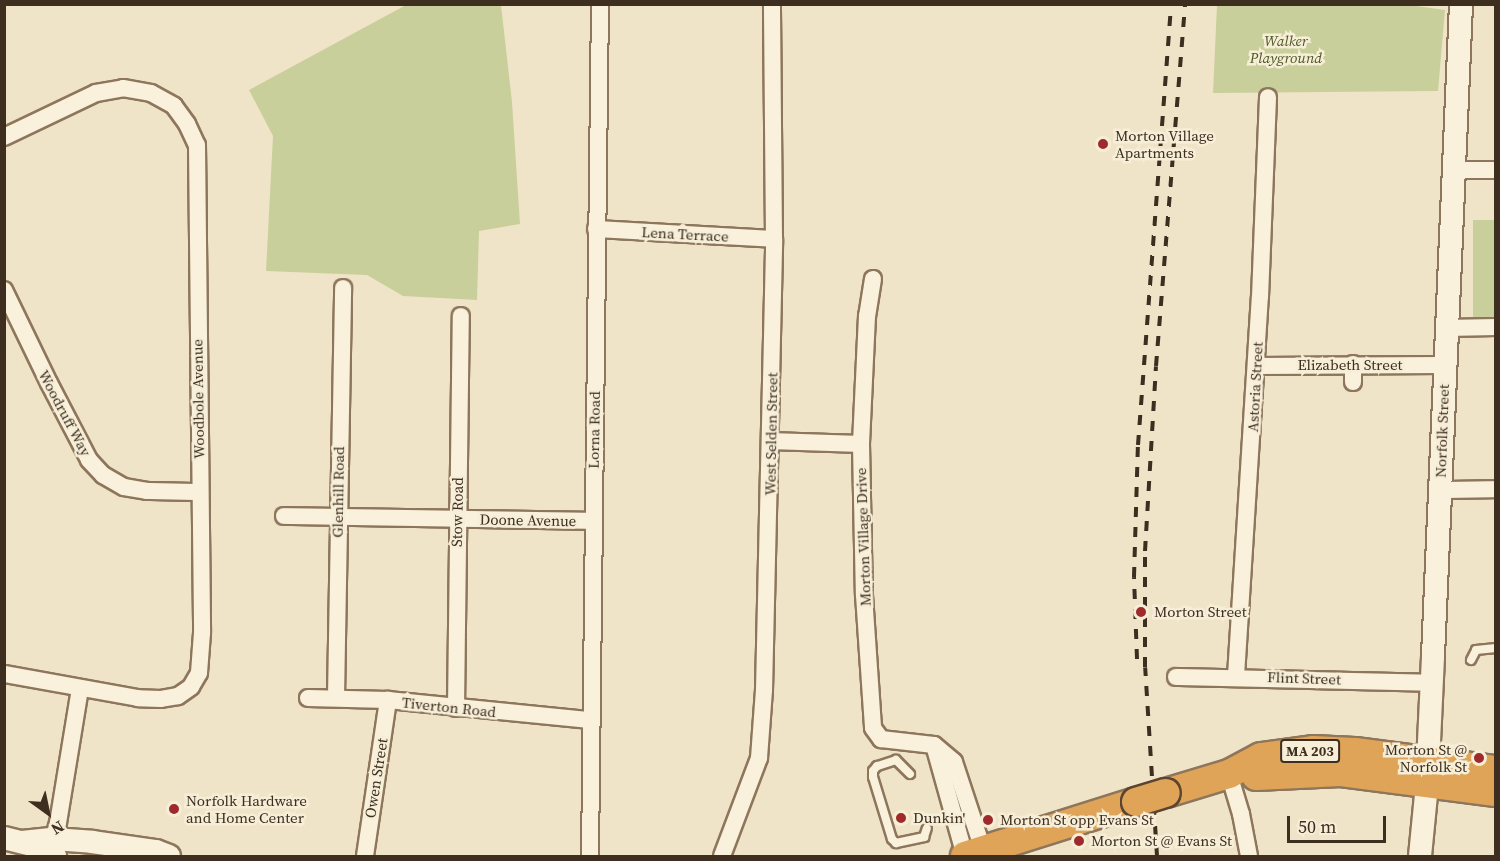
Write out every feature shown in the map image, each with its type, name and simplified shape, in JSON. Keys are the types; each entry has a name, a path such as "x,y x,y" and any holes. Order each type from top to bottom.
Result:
{"highway":[{"name":"MA 203","path":"974,855 1229,774 1263,776 1333,771 1496,770"},
{"name":"MA 203","path":"1427,772 1496,792"}],"main road":[{"name":"Norfolk Street","path":"1420,856 1432,683 1461,4"},
{"path":"13,840 53,850 156,851 169,856"}],"street":[{"name":"Lorna Road","path":"590,856 600,4"},
{"name":"West Selden Street","path":"723,856 759,758 769,564 774,239 772,4"},
{"name":"Woodbole Avenue","path":"4,137 96,93 123,88 151,93 174,106 187,124 197,145 202,633 200,673 196,682 178,696 161,699 80,689 4,674"},
{"name":"Astoria Street","path":"1236,676 1256,366 1268,97"},
{"path":"1455,170 1496,170"},
{"name":"Lena Terrace","path":"596,229 774,239"},
{"name":"Morton Village Drive","path":"873,279 867,316 861,444 864,595 873,728 880,739 934,745 954,762 974,855"},
{"name":"Glenhill Road","path":"336,697 343,288"},
{"name":"Woodruff Way","path":"4,290 84,450 103,475 124,487 147,491 199,492"},
{"name":"Stow Road","path":"456,708 461,316"},
{"path":"1446,328 1496,327"},
{"path":"1353,364 1353,382"},
{"name":"Elizabeth Street","path":"1256,366 1444,365"},
{"path":"770,441 861,444"},
{"path":"1440,490 1496,489"},
{"name":"Doone Avenue","path":"284,516 593,521"},
{"name":"Flint Street","path":"1176,677 1236,676 1432,683"},
{"path":"53,850 80,689"},
{"name":"Tiverton Road","path":"308,698 388,700 590,720"},
{"name":"Owen Street","path":"364,856 388,700"},
{"path":"1229,774 1250,856"}],"lane":[{"path":"1471,660 1476,650 1496,648"},
{"path":"909,774 896,760 878,766 873,771 892,839 902,844 924,837 927,828"}],"green space":[{"name":"Walker Playground","path":"1402,4 1445,10 1438,91 1213,93 1217,5"},
{"path":"406,5 501,5 512,102 520,224 479,231 477,300 403,296 367,275 266,271 273,136 249,90"},
{"path":"1473,220 1495,220 1495,318 1473,318"}],"railway":[{"path":"1137,659 1134,577 1138,445 1171,4"},
{"path":"1157,856 1145,667 1145,551 1156,366 1185,4"}],"place":[{"name":"Morton Village Apartments","path":"1103,144"},
{"name":"Morton Street","path":"1141,612"},
{"name":"Morton St @ Norfolk St","path":"1479,758"},
{"name":"Norfolk Hardware and Home Center","path":"174,809"},
{"name":"Dunkin'","path":"901,818"},
{"name":"Morton St opp Evans St","path":"988,820"},
{"name":"Morton St @ Evans St","path":"1079,841"}]}
